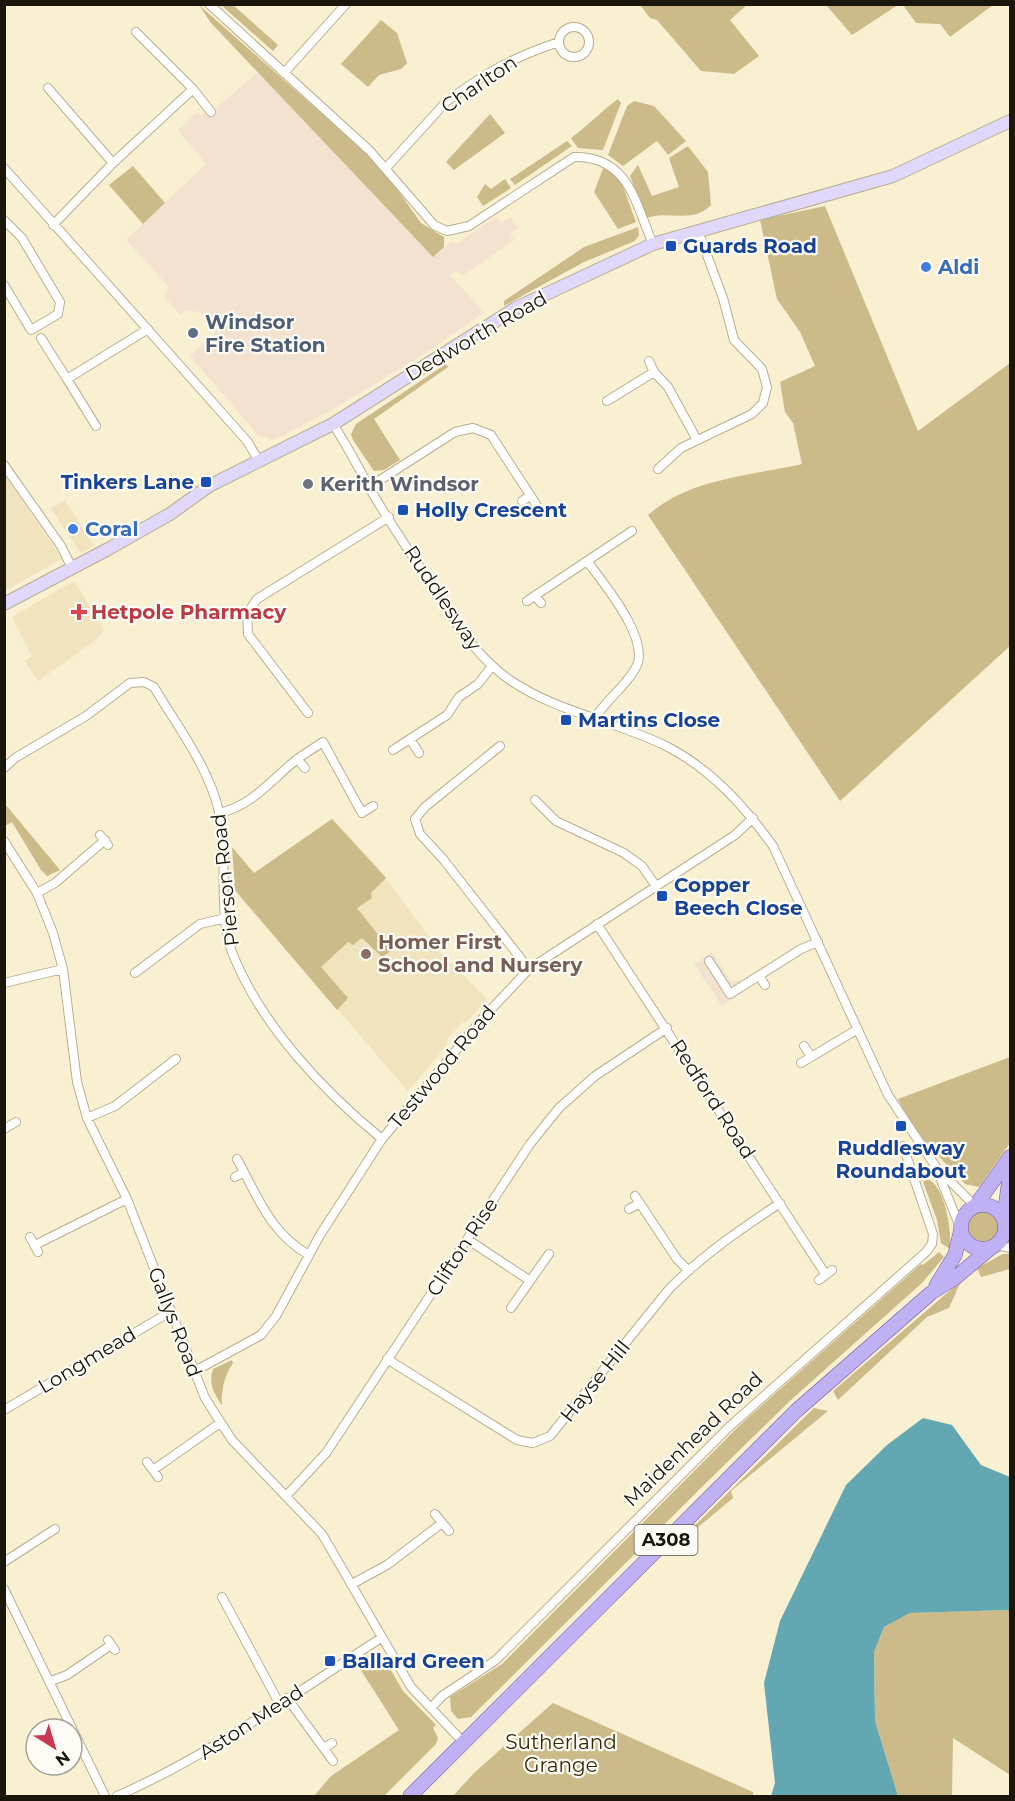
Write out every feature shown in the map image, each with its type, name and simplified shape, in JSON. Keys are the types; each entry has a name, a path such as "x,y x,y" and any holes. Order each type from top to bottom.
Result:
{"main road":[{"name":"Dedworth Road","path":"4,603 170,514 209,486 333,424 516,308 653,244 893,176 1011,121"},
{"path":"1011,1157 976,1205 964,1214 960,1229 966,1241 972,1246 984,1249 994,1246 1004,1235 1011,1173"},
{"path":"976,1205 993,1207 1006,1223"},
{"name":"A308","path":"931,1293 951,1263 960,1229"},
{"name":"A308","path":"410,1797 789,1418 931,1293 955,1278 994,1246"}],"street":[{"path":"209,4 386,168 434,225 447,231 469,226 574,157 590,157 608,163 622,174 653,244"},
{"path":"284,73 346,4"},
{"path":"136,33 193,89 211,112"},
{"name":"Charlton","path":"386,168 446,102 507,60 559,42"},
{"path":"48,88 113,163"},
{"path":"53,225 113,163 193,89"},
{"path":"4,168 247,441 259,461"},
{"path":"4,220 22,238 60,302 58,314 32,330 4,285"},
{"path":"658,469 681,448 752,414 763,403 767,387 762,369 734,340 723,297 698,231"},
{"path":"67,380 148,329"},
{"path":"41,338 96,426"},
{"path":"649,361 654,372 668,387 697,440"},
{"path":"608,401 654,372"},
{"name":"Ruddlesway","path":"333,424 354,455 369,487 451,615 475,648 492,666 510,680 548,701 668,747 717,782 753,818 773,846 888,1095 936,1167 960,1229"},
{"path":"369,487 455,432 473,428 491,435 533,500 522,501"},
{"path":"4,465 61,546 72,568"},
{"path":"308,713 305,702 248,634 247,614 258,599 389,517"},
{"path":"527,601 538,599 587,561 632,531"},
{"path":"587,561 638,637 641,654 636,669 605,702 594,719"},
{"path":"393,750 447,715 459,697 478,684 492,666"},
{"name":"Pierson Road","path":"4,768 15,758 86,716 130,683 144,682 154,687 210,782 219,813 226,918 231,950 252,995 297,1055 344,1108 382,1139"},
{"path":"410,739 419,753"},
{"path":"219,813 235,810 251,800 297,759 323,742 362,813 373,806"},
{"path":"500,746 425,807 415,819 420,834 443,859 529,969"},
{"path":"297,759 305,768"},
{"path":"540,802 556,821 624,853 642,866 656,886"},
{"name":"Testwood Road","path":"193,1372 261,1335 276,1316 360,1169 475,1026 529,969 735,835 753,818"},
{"path":"37,893 55,883 104,840"},
{"name":"Gallys Road","path":"6,845 37,893 53,933 63,969 78,1082 87,1118 127,1199 193,1372 220,1424 232,1440 322,1534 411,1687 464,1743"},
{"path":"135,973 200,924 226,918"},
{"name":"Redford Road","path":"597,924 826,1275"},
{"path":"709,961 730,994 801,949 818,942"},
{"path":"4,983 63,969"},
{"path":"759,976 765,985"},
{"name":"Clifton Rise","path":"287,1495 326,1453 530,1144 559,1108 595,1076 667,1028"},
{"path":"801,1063 858,1029"},
{"path":"804,1046 811,1056"},
{"path":"87,1118 115,1106 176,1059"},
{"path":"5,1128 16,1122"},
{"name":"Maidenhead Road","path":"431,1708 442,1696 501,1656 729,1427 926,1252 932,1244 933,1234 903,1146"},
{"path":"237,1159 278,1232 291,1245 309,1255"},
{"path":"915,1179 936,1167"},
{"name":"Ruddlesway","path":"936,1167 976,1205"},
{"path":"235,1176 244,1172"},
{"path":"34,1245 127,1199"},
{"path":"629,1209 637,1200 688,1270"},
{"name":"Hayse Hill","path":"387,1359 517,1440 533,1443 550,1436 670,1288 688,1270 712,1248 780,1203"},
{"path":"467,1239 529,1280"},
{"path":"994,1246 1011,1248"},
{"path":"511,1308 549,1254"},
{"name":"Longmead","path":"4,1410 170,1312"},
{"path":"153,1470 220,1424"},
{"path":"435,1514 449,1531"},
{"path":"352,1584 387,1565 442,1523"},
{"path":"4,1562 55,1529"},
{"path":"4,1589 105,1797"},
{"path":"222,1597 283,1701 333,1761"},
{"name":"Aston Mead","path":"117,1797 165,1775 218,1746 381,1638"},
{"path":"51,1682 67,1675 111,1645"},
{"path":"324,1748 332,1743"}],"shaded area":[{"path":"258,72 433,257 451,242 456,244 497,216 501,223 511,217 518,228 510,234 514,240 477,266 462,276 456,270 450,275 484,312 429,351 340,405 275,440 258,435 190,356 218,330 199,312 187,310 181,315 163,296 169,290 167,285 126,240 206,164 178,130 198,112 201,115 212,105 215,109"},
{"path":"4,474 62,559 5,591 4,591"},
{"path":"65,500 94,546 81,553 51,509"},
{"path":"74,581 104,630 94,641 38,681 25,661 32,657 12,617"},
{"name":"Homer First School and Nursery","path":"332,819 377,866 440,952 487,999 468,1021 462,1023 448,1038 446,1046 408,1091 235,891"},
{"path":"712,952 731,981 740,980 746,990 722,1006 694,964"}],"green space":[{"path":"199,5 380,165 421,223 444,237 444,247 433,257 211,23"},
{"path":"221,5 233,5 278,45 273,51"},
{"path":"640,5 747,5 730,20 759,56 734,74 701,71 657,20 650,18"},
{"path":"826,5 898,5 852,35"},
{"path":"903,5 993,5 950,37 940,24 916,23"},
{"path":"381,20 397,33 407,63 401,69 379,75 368,87 341,64"},
{"path":"618,99 621,103 603,150 578,148 571,138"},
{"path":"634,101 654,106 686,141 668,155 657,141 623,166 608,155 627,106"},
{"path":"490,114 505,133 454,170 446,162"},
{"path":"567,141 572,146 515,185 510,179"},
{"path":"688,146 708,172 711,205 697,214 646,218 630,176 638,165 652,196 679,187 669,158"},
{"path":"133,166 165,203 143,224 109,185"},
{"path":"604,166 621,181 636,222 618,229 594,192"},
{"path":"505,179 511,188 483,206 477,197 485,184 491,189"},
{"path":"825,206 918,431 1010,363 1010,646 840,801 648,515 682,493 701,486 802,464 793,423 785,412 780,382 815,366 800,332 777,299 760,220"},
{"path":"638,227 639,235 635,241 584,262 504,306 504,301 584,247"},
{"path":"446,364 448,367 374,419 400,460 384,470 374,471 353,440 351,434 356,424"},
{"path":"5,804 60,870 47,876 41,870 12,822 5,826"},
{"path":"332,819 386,878 371,893 372,898 357,908 391,951 382,957 362,938 353,945 348,942 321,967 348,998 337,1010 235,890 232,847 254,873"},
{"path":"1010,1057 1010,1143 979,1187 965,1184 913,1129 898,1099"},
{"path":"927,1179 933,1183 943,1199 950,1232 950,1249 941,1243 937,1220 923,1182"},
{"path":"983,1211 995,1215 999,1227 995,1239 983,1243 971,1239 967,1227 971,1215"},
{"path":"939,1252 944,1257 922,1283 792,1399 471,1717 458,1719 451,1711 450,1697 502,1664 741,1424 921,1264 923,1265"},
{"path":"1003,1254 1010,1254 1010,1269 981,1277 977,1268"},
{"path":"961,1281 949,1308 927,1317 838,1400 833,1391"},
{"path":"232,1360 233,1363 224,1384 222,1406 211,1380 213,1369"},
{"path":"814,1408 828,1411 731,1491 733,1498 667,1553"},
{"path":"1010,1610 1010,1775 953,1738 952,1796 898,1796 875,1721 874,1652 884,1627 910,1613"},
{"path":"371,1654 385,1660 403,1691 436,1725 433,1728 438,1738 436,1744 384,1796 314,1796 331,1776 399,1730 357,1664"},
{"name":"Sutherland Grange","path":"553,1703 753,1792 753,1796 453,1796 474,1773"}],"water":[{"path":"923,1418 952,1425 981,1465 1010,1477 1010,1610 910,1613 884,1627 874,1652 875,1721 898,1796 771,1796 775,1783 764,1683 780,1621 846,1485 887,1445"}],"place":[{"name":"Guards Road","path":"671,246"},
{"name":"Aldi","path":"926,267"},
{"name":"Windsor Fire Station","path":"193,333"},
{"name":"Tinkers Lane","path":"206,482"},
{"name":"Kerith Windsor","path":"308,484"},
{"name":"Holly Crescent","path":"403,510"},
{"name":"Coral","path":"73,529"},
{"name":"Hetpole Pharmacy","path":"79,612"},
{"name":"Martins Close","path":"566,720"},
{"name":"Copper Beech Close","path":"662,896"},
{"name":"Homer First School and Nursery","path":"366,954"},
{"name":"Ruddlesway Roundabout","path":"901,1126"},
{"name":"Ballard Green","path":"330,1661"}]}
